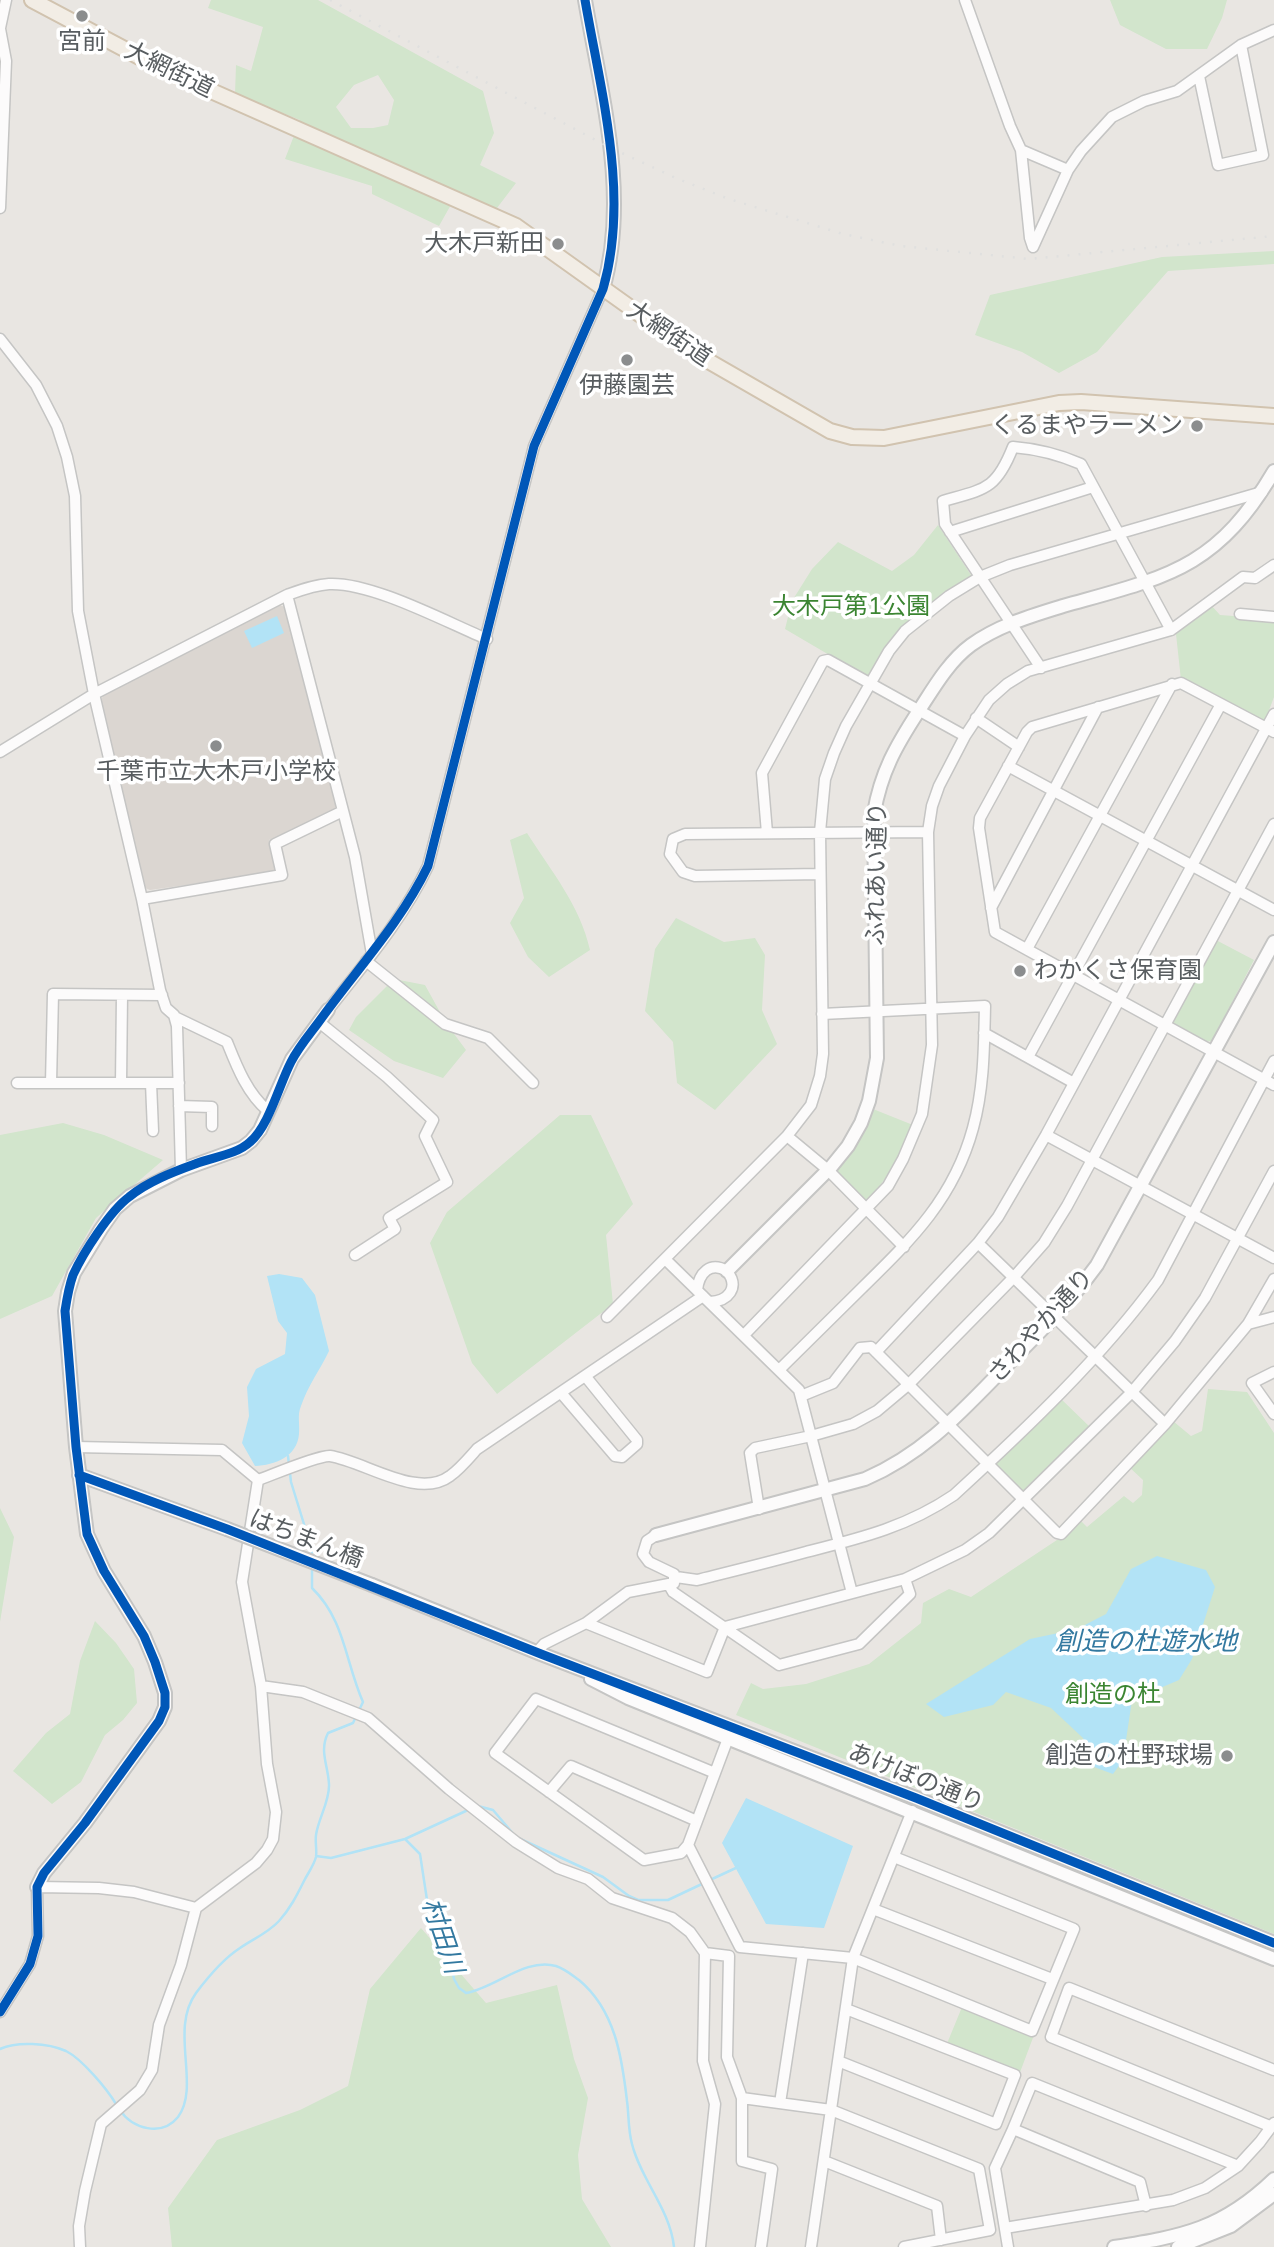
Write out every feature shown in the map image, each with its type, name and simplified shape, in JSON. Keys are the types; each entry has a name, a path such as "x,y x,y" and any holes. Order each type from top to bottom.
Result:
{"main road":[{"name":"大網街道","path":"32,0 164,70 506,221 542,243 691,351 818,426 852,437 884,438 1059,403 1103,403 1274,416"}],"street":[{"path":"0,208 6,61 0,29 6,0"},
{"path":"0,2012 30,1964 38,1936 37,1887 44,1873 85,1823 159,1721 165,1707 162,1681 144,1636 104,1571 87,1534 76,1447 65,1311 74,1273 115,1209 130,1196 181,1170 242,1148 251,1141 260,1130 292,1059 415,893 428,866 534,446 603,289 610,265 611,168 600,83 585,0"},
{"path":"965,0 1021,150 1033,247 1068,170 1112,117 1144,101 1177,91 1241,45 1274,30"},
{"path":"1199,76 1218,165 1262,155 1241,45"},
{"path":"1021,150 1068,170"},
{"path":"0,339 36,385 57,426 66,457 75,496 79,611 94,694 166,1007 175,1017 227,1042 237,1068 256,1101 268,1111"},
{"path":"1041,668 945,524 943,501 993,484 1013,447 1038,449 1081,464 1171,630"},
{"name":"ふれあい通り","path":"727,1271 828,1170 848,1146 861,1124 869,1101 877,1058 873,832 879,785 889,759 918,711 948,668 970,646 1011,623 1145,583 1188,565 1211,551 1237,526 1273,476"},
{"path":"950,532 1093,487"},
{"path":"607,1317 787,1136 811,1105 820,1076 823,1054 820,832 825,779 846,726 905,631 926,612 980,577 1010,565 1263,491"},
{"path":"744,1335 888,1186 922,1114 932,1045 928,832 932,806 939,786 976,718 989,700 1028,671 1171,630 1243,577 1255,578 1274,565"},
{"path":"0,752 94,694 287,595 310,586 331,584 371,591 487,639"},
{"path":"287,595 355,856 369,958 445,1024 488,1038 533,1083"},
{"path":"1240,614 1274,617"},
{"path":"768,833 762,773 823,661 828,660 965,736"},
{"path":"1270,730 1181,682 1032,727 980,818 979,828 995,932 1274,1085"},
{"path":"1027,949 1172,684"},
{"path":"1028,1057 1221,704"},
{"path":"991,908 1098,707"},
{"path":"876,1352 978,1243 1004,1209 1192,866 1270,730 1274,714"},
{"path":"976,718 1019,747"},
{"path":"1008,766 1274,910"},
{"path":"142,899 282,875 275,844 343,811"},
{"path":"759,1509 750,1453 755,1448 853,1424 877,1411 908,1385 1044,1243 1274,824"},
{"path":"820,874 695,876 683,872 670,854 673,839 685,834 928,832"},
{"name":"さわやか通り","path":"656,1535 865,1479 892,1467 948,1426 1055,1317 1078,1292 1097,1265 1274,942"},
{"path":"51,1083 53,994 162,995"},
{"path":"121,1083 122,995"},
{"path":"779,1370 904,1247 928,1219 946,1193 965,1150 981,1092 985,1006 822,1014"},
{"path":"175,1017 181,1170"},
{"path":"319,1022 387,1077 433,1120 425,1136 447,1182 389,1218 395,1230 355,1255"},
{"path":"984,1033 1074,1083"},
{"path":"539,1653 544,1644 586,1623 628,1592 672,1581 697,1580 900,1526 929,1512 954,1495 1095,1356 1158,1280 1274,1061"},
{"path":"17,1083 178,1083"},
{"path":"151,1083 153,1131"},
{"path":"179,1106 212,1107 212,1126"},
{"path":"1046,1135 1274,1258"},
{"path":"787,1136 828,1170 904,1247"},
{"path":"725,1628 905,1579 965,1550 989,1533 1132,1392 1182,1330 1205,1298 1274,1171"},
{"path":"978,1243 1165,1424"},
{"path":"665,1259 799,1390 852,1593"},
{"path":"715,1267 727,1271 733,1285 731,1293 719,1302 703,1296 700,1275 706,1269 715,1267"},
{"path":"801,1396 833,1383 860,1348 871,1347 948,1426 1061,1534 1165,1424 1248,1324 1274,1279"},
{"path":"258,1480 327,1455 359,1464 401,1481 425,1484 448,1478 477,1449 562,1394 703,1296"},
{"path":"1248,1324 1260,1323 1274,1317"},
{"path":"1274,1372 1252,1383 1274,1414"},
{"path":"562,1394 615,1456 622,1457 637,1444 637,1440 586,1377"},
{"path":"76,1447 222,1450 258,1480"},
{"name":"はちまん橋","path":"79,1475 372,1585 539,1653"},
{"path":"80,2247 79,2226 83,2202 101,2123 140,2090 152,2070 159,2025 181,1965 196,1908 256,1863 273,1839 276,1812 267,1764 261,1686 242,1583 258,1480"},
{"path":"656,1535 647,1541 643,1553 649,1562 674,1573 673,1592 779,1665 859,1644 910,1594 905,1579"},
{"path":"586,1623 707,1672 725,1628"},
{"name":"あけぼの通り","path":"539,1653 628,1698 730,1732 1274,1942"},
{"path":"261,1686 303,1692 368,1718 449,1789 516,1842 558,1868 588,1879 612,1898 671,1917 690,1932 705,1953 703,2062 715,2104 700,2247"},
{"path":"715,1773 536,1699 495,1753 644,1860 681,1853 688,1845 715,1773 730,1732"},
{"name":"あけぼの通り","path":"730,1732 912,1811 1274,1959"},
{"path":"549,1792 571,1766 697,1821"},
{"path":"811,2247 853,1958 912,1811"},
{"path":"688,1845 740,1947 853,1958 1032,2031 1074,1929 894,1857"},
{"path":"37,1887 100,1888 134,1892 196,1908"},
{"path":"873,1909 1052,1979"},
{"path":"705,1953 729,1956 727,2057 743,2098 741,2161 772,2169 761,2247"},
{"path":"780,2103 803,1953"},
{"path":"1005,2228 1146,2206 1173,2200 1205,2188 1238,2166 1273,2125 1051,2036 1069,1988 1274,2070"},
{"path":"838,2061 996,2124 1015,2075 846,2009"},
{"path":"1008,2247 995,2168 1032,2083 1238,2166"},
{"path":"743,2098 831,2110 979,2169 990,2230 904,2247"},
{"path":"1013,2129 1140,2182 1146,2206"},
{"path":"824,2161 937,2206 941,2240"},
{"path":"1114,2247 1174,2238 1207,2226 1239,2210 1274,2179"},
{"path":"1178,2247 1231,2226 1274,2194"}],"shaded area":[{"name":"千葉市立大木戸小学校","path":"279,605 285,607 337,803 334,811 269,840 276,868 271,873 150,890 143,887 100,702 103,696"}],"green space":[{"path":"211,0 318,0 483,91 494,133 480,165 516,183 497,208 457,194 439,226 372,194 372,186 285,159 300,120 235,94 236,65 251,71 263,27 208,8","holes":["378,75 394,100 388,125 373,128 351,128 336,107 354,85"]},
{"path":"1110,0 1227,0 1222,18 1207,49 1166,49 1120,25"},
{"path":"1274,251 1274,264 1168,271 1097,352 1059,373 1022,352 975,335 990,295 1162,257"},
{"name":"大木戸第1公園","path":"938,525 971,575 970,579 913,620 891,644 869,675 865,676 785,629 792,601 812,569 838,542 892,571 914,555"},
{"path":"1211,605 1220,615 1274,619 1274,697 1265,721 1260,722 1181,680 1176,634"},
{"path":"527,833 572,903 590,950 549,977 528,957 510,923 524,898 510,840"},
{"path":"676,918 724,942 755,938 765,955 762,1010 777,1044 715,1110 677,1083 673,1042 645,1011 655,949"},
{"path":"1216,940 1254,960 1212,1041 1204,1042 1174,1025 1172,1021"},
{"path":"394,979 425,985 446,1023 466,1050 443,1078 394,1061 349,1030 356,1017"},
{"path":"873,1109 913,1125 895,1166 867,1202 862,1201 834,1170 858,1142"},
{"path":"560,1115 591,1115 633,1204 606,1235 613,1304 497,1394 472,1363 430,1243 447,1212"},
{"path":"63,1123 104,1135 163,1160 96,1218 52,1296 0,1319 0,1135"},
{"name":"創造の杜","path":"1208,1389 1247,1392 1274,1433 1274,1934 736,1715 751,1683 763,1689 806,1684 869,1664 921,1623 923,1603 949,1589 971,1597 1063,1536 1079,1519 1087,1527 1124,1496 1133,1503 1142,1495 1143,1480 1128,1466 1173,1421 1191,1436 1202,1431"},
{"path":"1059,1397 1091,1428 1027,1492 1020,1492 994,1468 994,1461"},
{"path":"0,1508 14,1537 0,1622"},
{"path":"95,1621 116,1643 134,1669 137,1703 123,1720 105,1735 81,1782 52,1804 13,1771 46,1733 70,1714 80,1661"},
{"path":"421,1928 486,2003 557,1985 574,2059 588,2098 578,2155 582,2199 611,2247 172,2247 168,2208 217,2140 300,2110 348,2086 370,1989"},
{"path":"962,2007 1034,2035 1019,2075 946,2046"}],"water":[{"path":"277,616 284,633 252,648 244,631"},
{"path":"279,1274 302,1278 315,1295 329,1351 301,1406 299,1434 294,1449 277,1462 255,1466 242,1443 249,1416 247,1387 256,1369 285,1354 287,1333 278,1321 267,1276"},
{"name":"創造の杜遊水地","path":"1157,1556 1206,1570 1215,1587 1192,1659 1179,1680 1132,1700 1123,1760 1113,1774 1094,1767 1083,1738 1051,1708 1006,1692 993,1705 944,1717 926,1704 1030,1639 1077,1629 1106,1614 1131,1569"},
{"path":"746,1798 853,1846 824,1928 766,1924 722,1843"}],"waterway":[{"path":"288,1456 291,1482 312,1550 312,1558"},
{"name":"村田川","path":"120,2110 125,2117 139,2126 156,2129 178,2117 187,2090 185,2024 188,2008 196,1993 228,1957 270,1929 287,1912 315,1860 317,1829 329,1790 325,1740 328,1733 353,1723 363,1702 338,1627 323,1600 312,1588 312,1568"},
{"path":"478,1806 493,1810 516,1837 603,1877 638,1900 668,1900 704,1883"},
{"name":"村田川","path":"316,1856 331,1858 405,1839 468,1810"},
{"name":"村田川","path":"405,1839 420,1854 429,1913 446,1936 454,1979 459,1988 466,1993 477,1990 522,1969 545,1964 559,1967 574,1976 601,2005 615,2035 619,2051 632,2144 667,2220 674,2247"},
{"path":"710,1880 738,1867"},
{"name":"村田川","path":"0,2049 33,2044 66,2051 94,2075 116,2104"}],"railway":[{"path":"330,0 609,147 678,179 729,199 843,234 901,246 1029,259 1274,236"}],"cycle path":[{"path":"0,2012 30,1964 38,1936 37,1887 44,1873 85,1823 159,1721 165,1707 165,1693 144,1636 104,1571 87,1534 76,1447 65,1311 70,1283 77,1266 98,1233 129,1197 169,1174 238,1150 257,1135 297,1052 391,927 428,866 534,446 603,289 611,254 614,218 610,144 585,0"},
{"path":"79,1475 227,1529 541,1654 916,1798 1274,1943"}],"place":[{"name":"宮前","path":"82,16"},
{"name":"大木戸新田","path":"558,244"},
{"name":"伊藤園芸","path":"627,360"},
{"name":"くるまやラーメン","path":"1197,426"},
{"name":"千葉市立大木戸小学校","path":"216,746"},
{"name":"わかくさ保育園","path":"1020,971"},
{"name":"創造の杜野球場","path":"1227,1756"}]}
